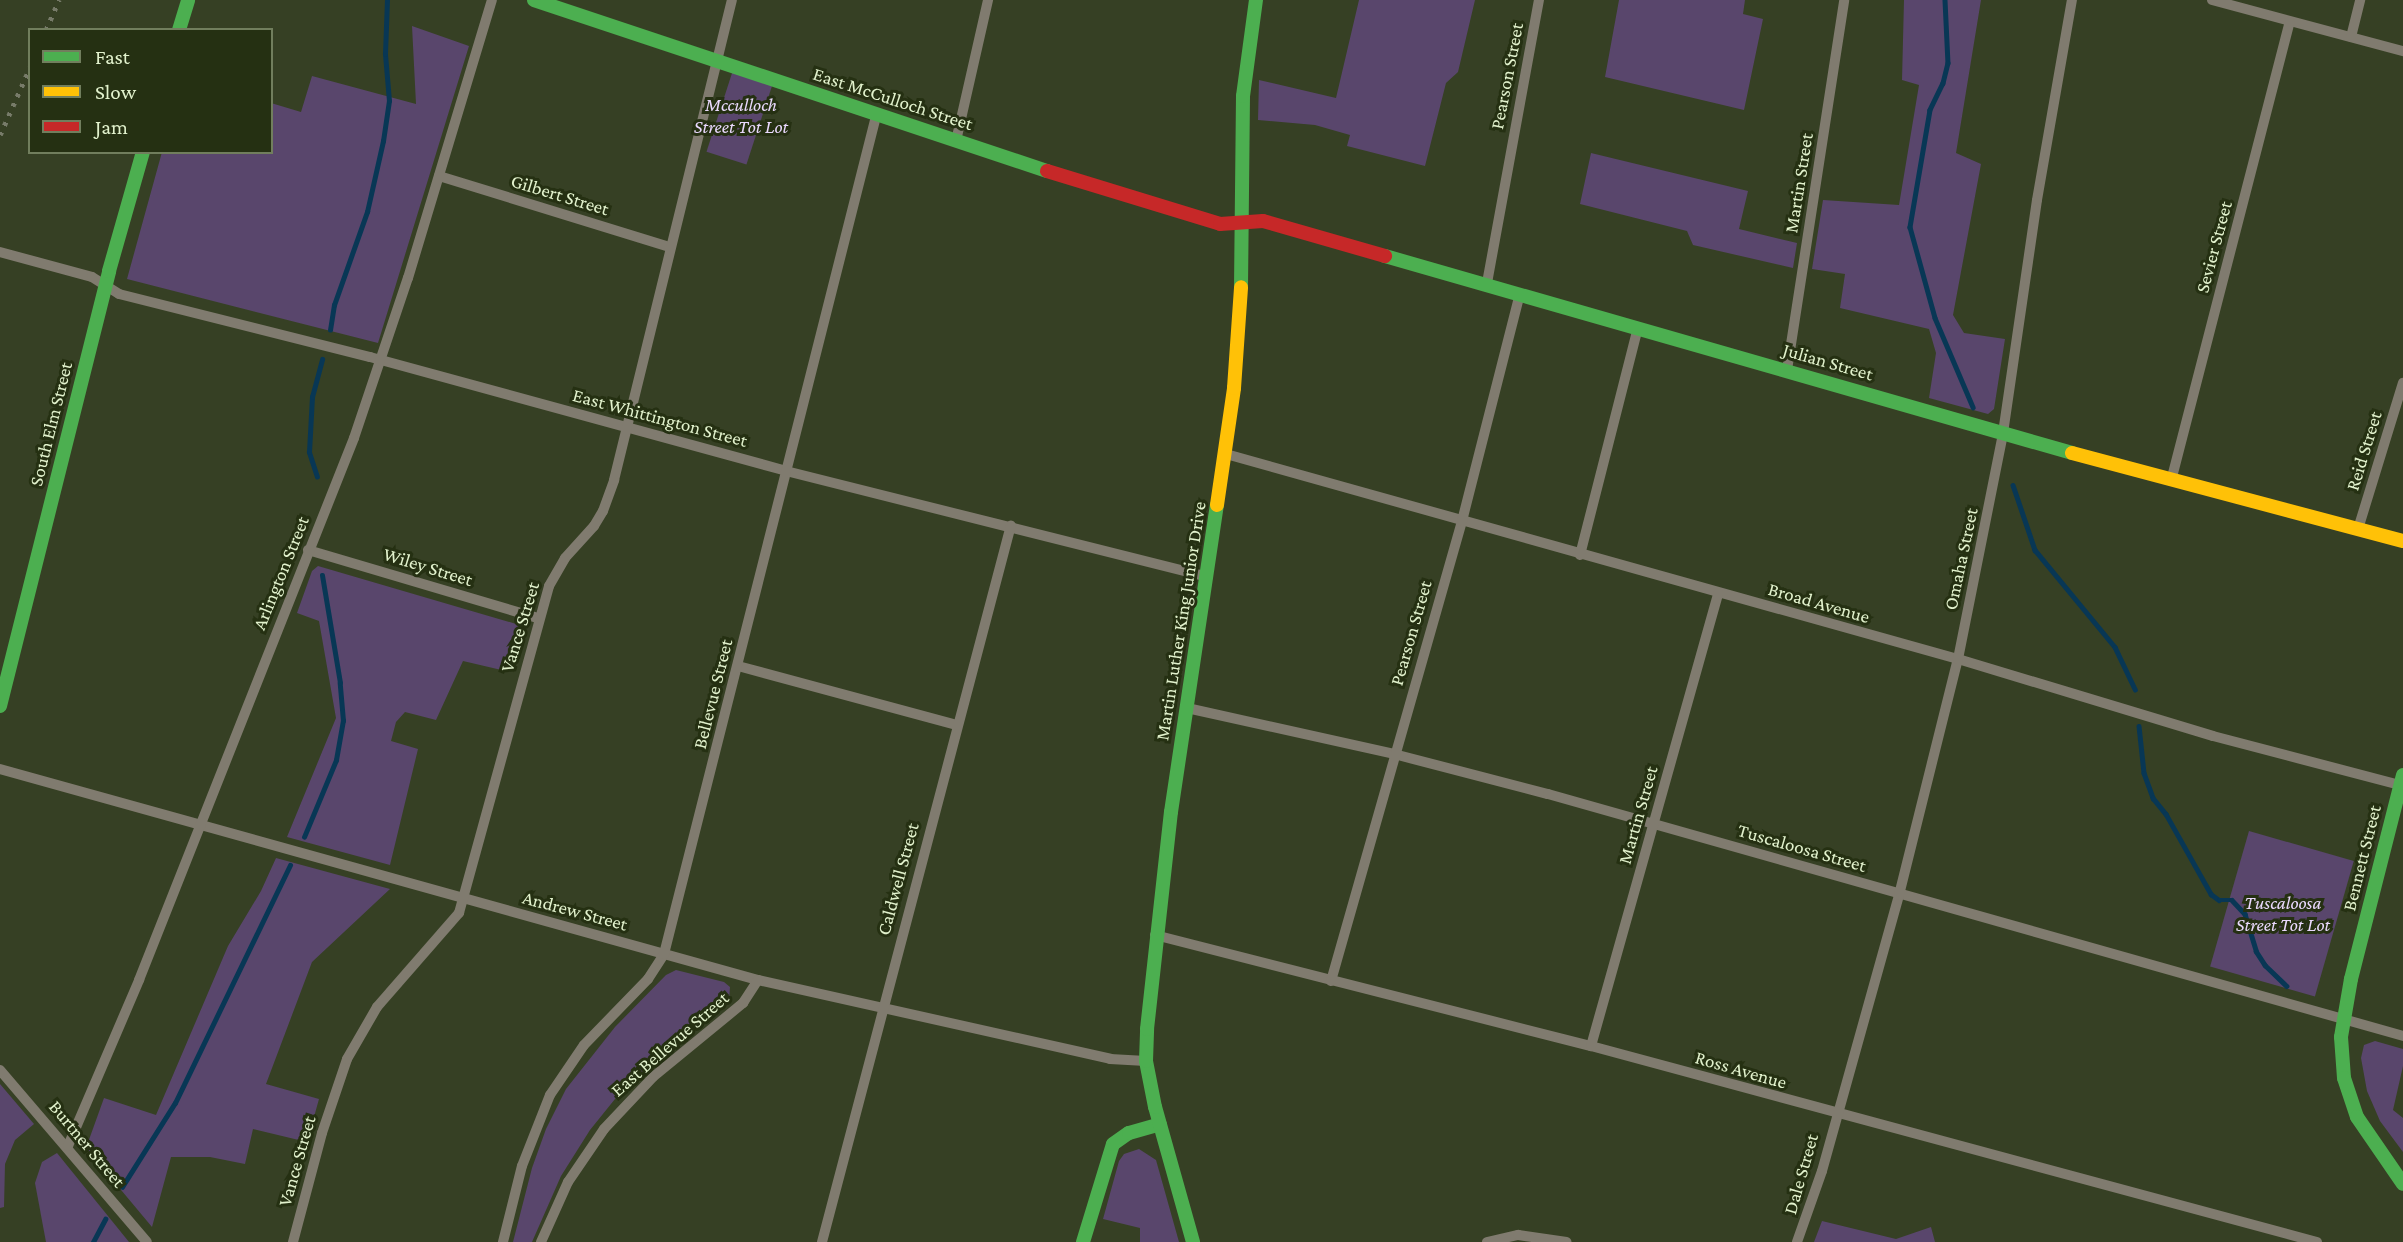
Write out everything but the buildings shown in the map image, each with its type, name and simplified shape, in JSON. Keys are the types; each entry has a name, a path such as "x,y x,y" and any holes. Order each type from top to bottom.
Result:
{"street":[{"path":"180,28 188,0"},
{"name":"Arlington Street","path":"68,1146 200,825 381,360 492,0"},
{"name":"East McCulloch Street","path":"534,0 718,60 876,116 1174,212 1220,224 1242,222"},
{"name":"Vance Street","path":"293,1242 322,1133 347,1059 377,1007 459,913 538,618 550,586 565,558 603,511 732,0"},
{"path":"956,141 988,0"},
{"name":"Martin Luther King Junior Drive","path":"1193,1242 1160,1124 1146,1061 1155,935 1226,454 1238,341 1243,96 1256,0"},
{"name":"Pearson Street","path":"1487,283 1539,0"},
{"name":"Martin Street","path":"1787,370 1844,0"},
{"name":"Omaha Street","path":"1835,1115 1899,895 1958,659 2003,433 2037,201 2072,0"},
{"path":"2212,0 2403,51"},
{"path":"2351,37 2360,0"},
{"name":"Sevier Street","path":"2171,481 2290,22"},
{"name":"Bellevue Street","path":"503,1242 522,1166 550,1095 584,1045 648,979 664,954 876,116"},
{"name":"South Elm Street","path":"0,706 106,285 142,154"},
{"name":"Gilbert Street","path":"439,176 670,247"},
{"name":"Julian Street","path":"1242,222 1263,220 2171,481 2403,541"},
{"name":"East Whittington Street","path":"0,252 92,277 119,294 381,360 786,471 1011,525 1208,577"},
{"name":"Pearson Street","path":"1331,981 1462,522 1520,293"},
{"path":"1580,555 1638,327"},
{"name":"Reid Street","path":"2358,529 2403,383"},
{"name":"Broad Avenue","path":"1226,454 1958,659 2120,709 2402,782"},
{"name":"Caldwell Street","path":"821,1242 1011,525"},
{"name":"Wiley Street","path":"308,550 538,618"},
{"name":"Martin Street","path":"1591,1046 1718,593"},
{"path":"738,666 957,725"},
{"name":"Tuscaloosa Street","path":"1187,708 1394,754 1654,824 2403,1037"},
{"name":"Andrew Street","path":"0,769 758,980 1110,1059 1146,1061"},
{"name":"Bennett Street","path":"2402,782 2342,1019 2341,1055 2350,1099 2367,1135 2403,1184"},
{"name":"Ross Avenue","path":"1155,935 1591,1046 1835,1115 2317,1242"},
{"name":"East Bellevue Street","path":"541,1242 568,1182 604,1129 653,1077 743,1003 758,980"},
{"name":"Burtner Street","path":"0,1070 68,1146 147,1242"},
{"name":"Dale Street","path":"1797,1242 1822,1171 1835,1115"},
{"path":"1083,1242 1113,1144 1129,1133 1160,1124"},
{"path":"1487,1242 1518,1235 1567,1242"}],"green space":[{"path":"1359,0 1475,0 1458,72 1446,83 1425,166 1347,146 1350,135 1315,125 1258,120 1259,80 1336,98"},
{"path":"1619,0 1745,0 1743,14 1763,19 1744,110 1605,77"},
{"path":"1904,0 1981,0 1956,153 1981,164 1953,315 1964,333 2005,339 1994,409 1988,414 1929,398 1936,353 1929,329 1840,308 1845,274 1812,269 1823,200 1899,205 1919,85 1902,80"},
{"path":"412,26 469,46 378,343 127,279 161,154 273,154 273,104 301,112 312,76 416,104"},
{"name":"Mcculloch Street Tot Lot","path":"734,67 774,80 746,165 706,152"},
{"path":"1591,153 1748,191 1739,229 1797,243 1793,268 1693,245 1687,231 1580,204"},
{"path":"318,566 523,626 510,672 463,661 436,720 405,712 396,722 391,741 418,749 390,865 287,837 336,718 319,621 297,613 312,571"},
{"name":"Tuscaloosa Street Tot Lot","path":"2249,831 2354,861 2315,997 2210,967"},
{"path":"276,858 390,889 312,962 266,1084 319,1099 307,1142 253,1129 245,1164 210,1157 171,1157 152,1227 86,1148 104,1098 156,1115 228,946 261,891"},
{"path":"676,970 724,982 730,987 729,1000 645,1070 615,1099 590,1130 561,1176 532,1242 513,1242 532,1168 546,1129 566,1089 615,1027 666,975"},
{"path":"2375,1041 2403,1049 2403,1066 2393,1110 2403,1118 2403,1152 2380,1121 2367,1091 2361,1058 2364,1045"},
{"path":"0,1084 34,1124 15,1140 5,1164 4,1207 0,1208"},
{"path":"1139,1149 1156,1160 1179,1242 1140,1242 1140,1228 1103,1219 1119,1161 1124,1154"},
{"path":"57,1153 129,1242 46,1242 35,1183 42,1162"},
{"path":"1822,1221 1896,1239 1931,1227 1935,1242 1814,1242"}],"waterway":[{"path":"330,330 334,305 367,212 383,141 389,101 385,54 387,0"},
{"path":"1945,0 1948,63 1943,83 1930,110 1910,227 1935,318 1973,407"},
{"path":"317,477 309,452 312,397 322,359"},
{"path":"2013,485 2035,550 2115,647 2135,689"},
{"path":"304,837 336,760 343,721 340,683 322,576"},
{"path":"2139,726 2144,773 2153,798 2166,814 2211,894 2219,900 2232,900 2245,914 2256,951 2265,965 2287,986"},
{"path":"122,1187 175,1103 290,865"},
{"path":"93,1242 105,1219"}],"railway":[{"path":"47,28 59,0"},
{"path":"0,135 28,72"}],"traffic: fast":[{"path":"180,28 188,0"},
{"path":"534,0 1047,171"},
{"path":"1241,287 1243,96 1256,0"},
{"path":"0,706 109,271 142,154"},
{"path":"1385,256 2072,453"},
{"path":"1193,1242 1155,1107 1146,1061 1147,1029 1171,812 1217,505"},
{"path":"2403,775 2351,979 2341,1037 2344,1078 2357,1117 2403,1184"},
{"path":"1083,1242 1113,1144 1129,1133 1160,1124"}],"traffic: slow":[{"path":"1217,505 1234,388 1241,287"},
{"path":"2072,453 2403,541"}],"traffic: jam":[{"path":"1047,171 1220,224 1263,221 1385,256"}]}
